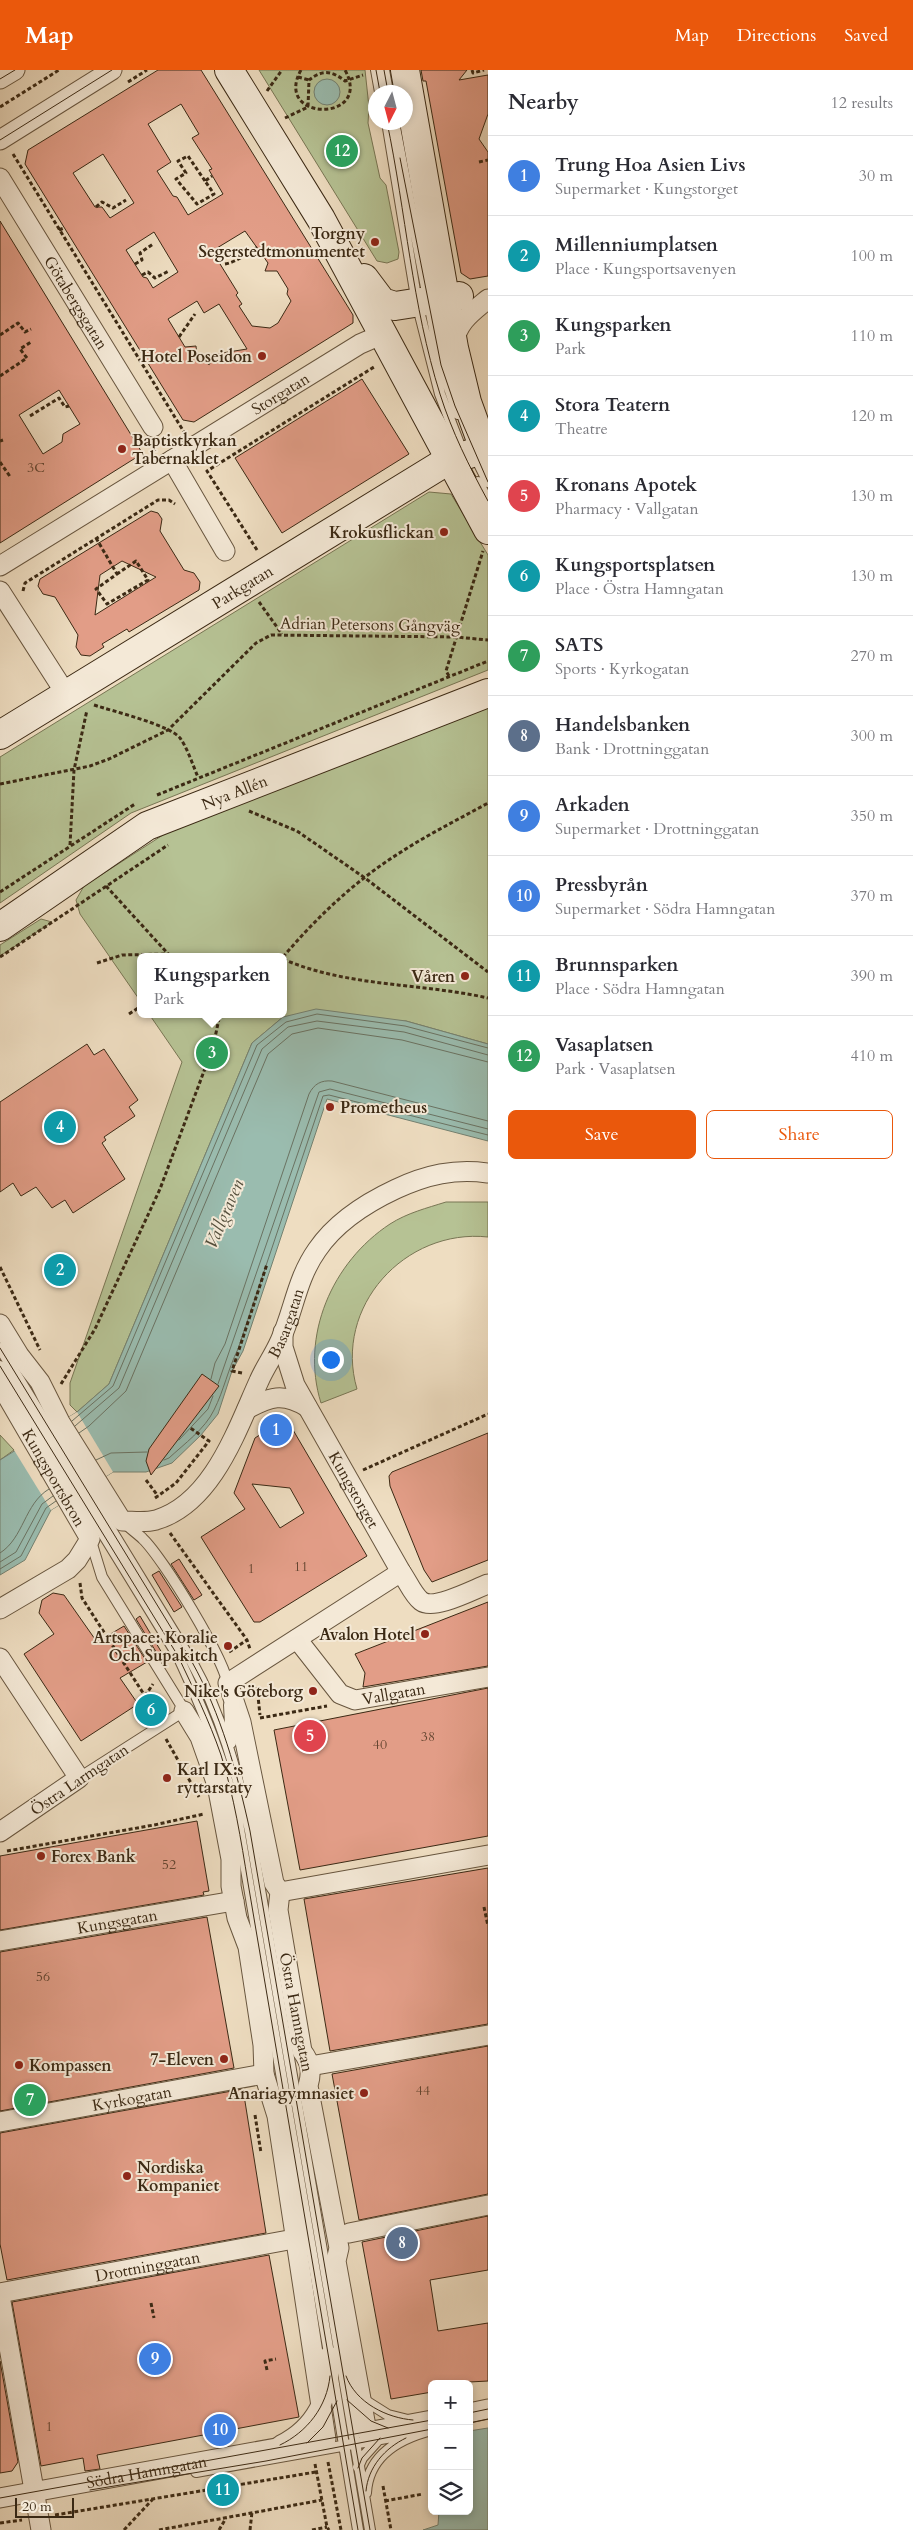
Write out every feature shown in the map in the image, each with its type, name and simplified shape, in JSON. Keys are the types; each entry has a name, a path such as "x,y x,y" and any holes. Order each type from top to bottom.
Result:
{"main road":[{"path":"228,70 321,219 383,334 474,454"},
{"path":"405,70 437,300 454,348 467,402 487,538"},
{"path":"321,219 335,234 382,302 395,306 437,300"},
{"name":"Parkgatan","path":"0,735 77,699 245,584 474,454"},
{"name":"Nya Allén","path":"0,927 147,826 488,693"}],"street":[{"path":"0,79 15,70"},
{"path":"6,147 112,70"},
{"name":"Götabergsgatan","path":"0,178 154,427"},
{"path":"437,300 488,292"},
{"path":"454,348 458,328 464,320 488,300"},
{"name":"Storgatan","path":"0,566 360,344 383,334"},
{"path":"172,460 225,551"},
{"path":"0,591 77,699"},
{"name":"Basargatan","path":"122,1521 156,1520 176,1511 197,1495 217,1466 246,1409 283,1332 300,1281 308,1265 317,1250 345,1220 370,1201 417,1180 440,1173 488,1174"},
{"name":"Kungsportsbron","path":"0,1324 19,1355 34,1374 45,1431 82,1491 90,1539"},
{"name":"Kungstorget","path":"283,1332 283,1347 288,1368 307,1406 401,1572 420,1601 429,1604 440,1603 488,1584"},
{"name":"Kungsportsbron","path":"5,1387 45,1431 82,1491 122,1521"},
{"path":"246,1409 271,1399 283,1397 295,1399 307,1406"},
{"path":"0,1609 58,1576 77,1560 90,1539"},
{"path":"228,1683 401,1572"},
{"name":"Vallgatan","path":"297,1639 340,1694 355,1700 488,1678"},
{"path":"0,1658 79,1778"},
{"name":"Östra Hamngatan","path":"228,1683 241,1722 274,1883 280,1892 278,1910 302,2051 310,2066 311,2074 308,2086 342,2234 336,2261 356,2431"},
{"path":"198,1702 200,1737 217,1785 231,1859 236,1918 248,1947 263,2045 256,2076 277,2116 320,2408 356,2431"},
{"name":"Östra Larmgatan","path":"0,1832 79,1778"},
{"path":"280,1892 488,1855"},
{"name":"Kungsgatan","path":"0,1941 234,1901"},
{"path":"310,2066 488,2035"},
{"name":"Kyrkogatan","path":"0,2122 256,2076"},
{"path":"342,2234 488,2205"},
{"name":"Drottninggatan","path":"0,2294 294,2239"},
{"path":"0,2294 37,2502"},
{"name":"Södra Hamngatan","path":"263,2451 292,2439 307,2427 320,2408 335,2357"},
{"path":"473,2412 488,2409"},
{"path":"473,2422 488,2419"},
{"name":"Södra Hamngatan","path":"0,2498 37,2502 356,2431 428,2426"}],"lane":[{"path":"384,70 387,85"},
{"path":"373,72 378,85"},
{"path":"389,130 437,300"},
{"path":"396,130 437,300 440,394 488,482"},
{"path":"474,454 488,501"},
{"path":"0,1348 45,1431"},
{"path":"0,1366 5,1387"},
{"path":"82,1491 192,1662 198,1702"},
{"path":"82,1491 178,1656 198,1702 226,1755"},
{"path":"122,1521 144,1539 169,1574 219,1658 228,1683 226,1755"},
{"path":"90,1539 102,1577 198,1702"},
{"name":"Östra Larmgatan","path":"79,1778 198,1702"},
{"name":"Östra Hamngatan","path":"198,1702 226,1755 335,2357"},
{"path":"335,2357 348,2380 359,2466 370,2530"},
{"path":"335,2357 356,2431 359,2466 354,2502"},
{"path":"0,2506 37,2502 356,2431 388,2415 428,2425"},
{"path":"365,2504 368,2478 381,2456 403,2439 428,2427"},
{"path":"356,2431 354,2502 358,2530"}],"path":[{"path":"0,107 59,70"},
{"path":"265,93 270,89 282,70"},
{"path":"301,70 298,77 298,93 308,106 321,111 334,109 348,94 349,79 345,70"},
{"path":"472,70 473,73 484,70"},
{"path":"308,106 309,80 317,73 334,71 345,81 373,72"},
{"path":"298,77 309,80"},
{"path":"281,120 308,106"},
{"path":"6,147 97,286 140,362 184,432 192,427"},
{"path":"188,156 205,181 214,194 197,204 176,180 186,173 178,161 188,156"},
{"path":"479,162 488,160"},
{"path":"205,181 212,176"},
{"path":"96,207 102,202 113,208 126,200"},
{"path":"60,230 64,228"},
{"path":"135,264 142,260 140,253 153,244"},
{"path":"225,264 233,263 247,252 258,247"},
{"path":"142,275 148,272 155,278 169,271"},
{"path":"179,337 195,314"},
{"path":"0,335 18,323 25,332 31,329"},
{"path":"0,376 27,358 20,349 31,342"},
{"path":"202,358 210,364"},
{"path":"140,362 144,359"},
{"path":"260,555 207,471 374,366"},
{"path":"30,416 59,398 65,407 69,406"},
{"path":"0,461 11,478"},
{"path":"22,595 25,583 158,500 169,500 176,504"},
{"path":"96,538 116,574"},
{"path":"448,676 446,671 487,538"},
{"path":"136,561 148,580 107,604 96,588 116,574 136,561"},
{"path":"245,584 282,634"},
{"name":"Adrian Petersons Gångväg","path":"0,784 74,770 109,759 168,730 256,643 264,638 282,634 456,637 488,640"},
{"path":"70,846 77,699 168,730 180,738 198,777"},
{"path":"287,954 331,906 365,878 400,852 488,803"},
{"path":"243,809 297,831 365,878 488,972"},
{"path":"106,886 168,953"},
{"path":"0,957 67,914"},
{"path":"97,963 122,955 137,955"},
{"path":"287,959 358,980 488,998"},
{"path":"129,1014 137,1009"},
{"path":"54,1380 58,1389 95,1329 160,1188 213,1047 219,1018"},
{"path":"242,1374 232,1371 267,1264"},
{"path":"0,1267 42,1354"},
{"path":"347,1476 488,1414"},
{"path":"149,1502 176,1482 195,1461 209,1441 189,1427"},
{"path":"146,1480 158,1496"},
{"path":"0,1852 145,1827 208,1813 159,1726 145,1696 82,1598 77,1560"},
{"path":"241,1722 355,1700"},
{"path":"484,1907 488,1926"},
{"path":"256,2076 262,2155"},
{"path":"151,2303 154,2318"},
{"path":"267,2370 265,2361 276,2360"},
{"path":"150,2364 170,2366"},
{"path":"341,2530 356,2431"},
{"path":"312,2530 328,2529 314,2461"},
{"path":"0,2523 37,2502 153,2499 316,2472"},
{"path":"385,2501 423,2494"},
{"path":"124,2530 153,2499"},
{"path":"159,2530 322,2500"},
{"path":"250,2530 252,2512"},
{"path":"219,2530 226,2518"}],"green space":[{"path":"259,70 365,70 368,98 368,130 380,178 386,185 399,252 398,259 387,263 377,261"},
{"path":"429,492 451,494 488,555 488,670 131,813 0,903 0,757"},
{"path":"488,696 488,1044 406,1021 287,1017 287,953 137,953 137,996 80,914 76,900 84,886 183,822"},
{"path":"41,919 52,922 0,956 0,945"},
{"path":"152,1018 282,1018 252,1043 109,1384 77,1412 70,1405 70,1383 182,1062"},
{"path":"446,1202 488,1202 488,1237 458,1238 429,1245 404,1260 382,1279 366,1302 356,1329 352,1359 357,1389 321,1403 316,1378 315,1352 318,1327 326,1303 337,1280 352,1259 370,1240 390,1224 410,1214"},
{"path":"0,1435 14,1450 0,1460"}],"water":[{"path":"327,79 336,83 340,92 336,101 327,105 318,101 314,92 318,83"},
{"name":"Vallgraven","path":"316,1009 406,1021 488,1044 488,1141 327,1099 243,1351 232,1371 218,1414 201,1435 172,1463 146,1472 113,1472 51,1510 25,1560 0,1575 0,1460 77,1412 109,1384 252,1043 282,1018 287,1018 287,1016"},
{"path":"488,2428 488,2530 423,2530 438,2525 439,2515 473,2515 473,2430"}],"pier":[{"path":"77,1412 113,1472 51,1510 14,1450"}],"building":[{"path":"158,70 201,70 353,315 353,323 194,422 183,420 25,164 28,150","holes":["181,104 199,134 192,138 212,169 209,170 223,194 188,215 157,171 171,162 148,124","103,154 134,203 110,218 102,207 95,207 73,173","245,231 268,263 265,271 277,271 288,289 287,294 291,301 278,323 270,328 252,326 239,306 242,304 236,295 238,293 212,251","154,232 178,272 153,288 147,278 143,277 126,250","197,301 204,313 219,304 247,349 197,357 196,346 185,347 168,319"]},
{"path":"421,70 467,70 459,80 488,75 488,114 479,139 488,152 488,276 470,279 461,273 426,81 423,81"},
{"path":"0,221 141,451 137,457 0,543","holes":["59,390 80,424 63,434 62,442 43,454 19,415"]},
{"path":"362,379 409,454 282,533 235,458"},
{"path":"151,511 158,513 162,519 160,531 184,570 194,573 200,582 199,590 129,632 127,629 102,644 104,647 90,656 81,655 76,647 78,635 55,597 43,594 38,586 40,579","holes":["122,561 156,577 95,615 100,575"]},
{"path":"87,1044 94,1055 104,1049 138,1100 129,1107 135,1116 104,1137 106,1140 102,1143 125,1179 73,1213 65,1200 52,1208 36,1187 21,1196 13,1183 0,1192 0,1102"},
{"path":"202,1374 219,1386 151,1475 146,1461 149,1449"},
{"path":"286,1418 367,1556 260,1622 254,1622 201,1537 245,1509 234,1493 255,1438","holes":["252,1484 290,1488 304,1513 280,1528"]},
{"path":"488,1433 488,1560 432,1582 424,1570 390,1486 389,1476 392,1472"},
{"path":"179,1559 202,1595 194,1600 171,1564"},
{"path":"159,1571 182,1607 174,1612 152,1575"},
{"path":"53,1593 64,1595 97,1642 124,1626 147,1662 120,1678 138,1704 81,1741 24,1654 54,1634 39,1613 42,1600"},
{"path":"488,1602 488,1666 363,1687 365,1673 355,1654"},
{"path":"140,1616 162,1653 158,1655 136,1619"},
{"path":"488,1688 488,1836 300,1870 274,1730"},
{"path":"197,1821 209,1891 203,1892 204,1895 0,1930 0,1856"},
{"path":"488,1868 488,2024 330,2051 304,1899"},
{"path":"207,1917 234,2068 0,2111 0,1952"},
{"path":"488,2046 488,2194 359,2220 332,2074"},
{"path":"243,2089 266,2233 7,2280 0,2244 0,2133"},
{"path":"488,2216 488,2270 430,2280 438,2331 488,2323 488,2381 428,2380 428,2393 391,2399 362,2242"},
{"path":"269,2255 299,2417 97,2455 100,2469 85,2471 83,2458 41,2466 12,2302"},
{"path":"0,2361 18,2462 12,2471 0,2473"}],"tram line":[{"path":"0,79 15,70"},
{"path":"0,140 112,70"},
{"path":"376,70 379,85"},
{"path":"384,70 387,85"},
{"path":"389,130 416,293 430,360 455,435 488,501"},
{"path":"400,158 441,365 455,406 488,482"},
{"path":"0,1348 192,1662 220,1723 227,1744 240,1787 250,1831 370,2530"},
{"path":"0,1366 178,1656 221,1755 230,1786 240,1834 358,2530"},
{"path":"280,2445 299,2433 314,2417 325,2398 330,2376"},
{"path":"346,2376 357,2394 374,2407 393,2416 413,2420"},
{"path":"347,2400 371,2421 388,2428"},
{"path":"307,2443 323,2427 337,2401"},
{"path":"473,2412 488,2409"},
{"path":"473,2422 488,2419"},
{"path":"0,2498 428,2421"},
{"path":"90,2490 266,2461 428,2430"},
{"path":"358,2468 362,2458 380,2438"},
{"path":"366,2491 370,2474 379,2459 391,2447 406,2438"}],"place":[{"name":"Vasaplatsen","path":"342,151"},
{"name":"Torgny Segerstedtmonumentet","path":"375,242"},
{"name":"Hotel Poseidon","path":"262,356"},
{"name":"Baptistkyrkan Tabernaklet","path":"122,449"},
{"name":"Krokusflickan","path":"444,532"},
{"name":"Våren","path":"465,976"},
{"name":"Kungsparken","path":"212,1053"},
{"name":"Prometheus","path":"330,1107"},
{"name":"Stora Teatern","path":"60,1127"},
{"name":"Millenniumplatsen","path":"60,1270"},
{"name":"Trung Hoa Asien Livs","path":"276,1430"},
{"name":"Avalon Hotel","path":"425,1634"},
{"name":"Artspace: Koralie Och Supakitch","path":"228,1646"},
{"name":"Nike's Göteborg","path":"313,1691"},
{"name":"Kungsportsplatsen","path":"151,1710"},
{"name":"Kronans Apotek","path":"310,1736"},
{"name":"Karl IX:s ryttarstaty","path":"167,1778"},
{"name":"Forex Bank","path":"41,1856"},
{"name":"7-Eleven","path":"224,2059"},
{"name":"Kompassen","path":"19,2065"},
{"name":"Anariagymnasiet","path":"364,2093"},
{"name":"SATS","path":"30,2100"},
{"name":"Nordiska Kompaniet","path":"127,2176"},
{"name":"Handelsbanken","path":"402,2243"},
{"name":"Arkaden","path":"155,2359"},
{"name":"Pressbyrån","path":"220,2430"},
{"name":"Brunnsparken","path":"223,2490"}]}
